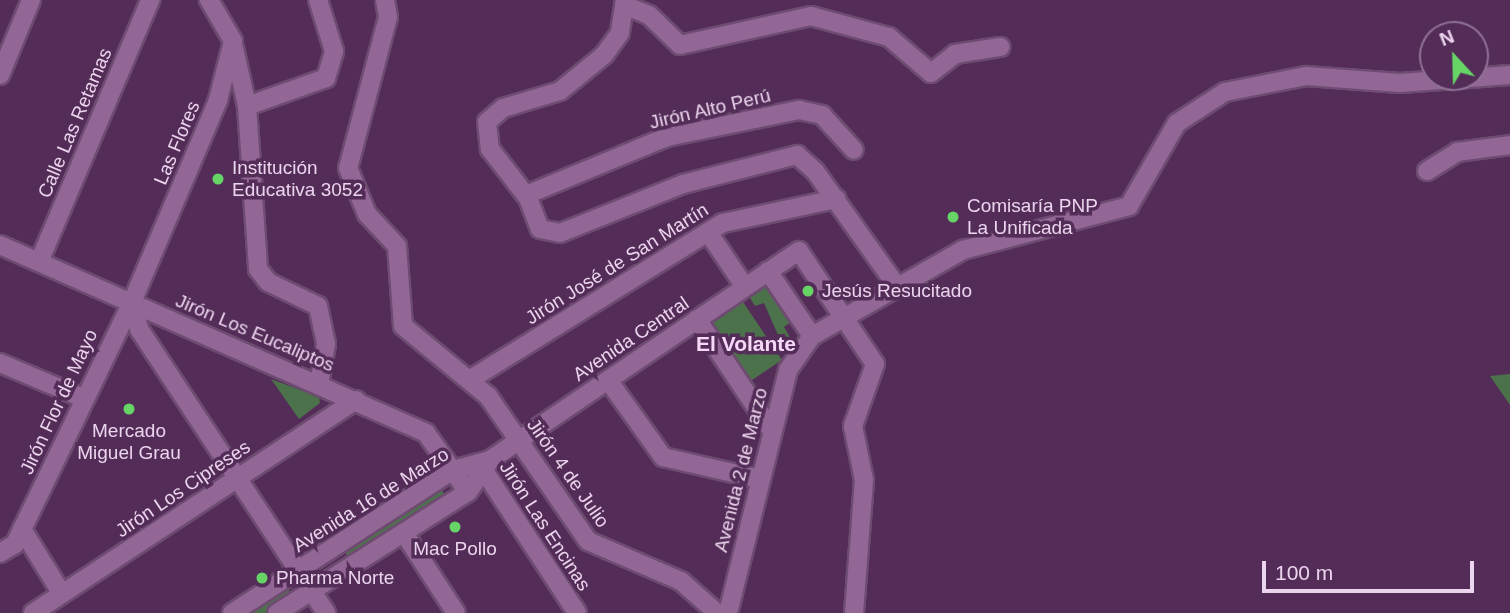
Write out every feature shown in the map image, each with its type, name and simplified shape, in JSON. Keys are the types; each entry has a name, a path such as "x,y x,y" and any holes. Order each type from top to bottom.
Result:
{"street":[{"path":"0,75 31,0"},
{"name":"Calle Las Retamas","path":"38,262 150,0"},
{"path":"209,0 233,41 247,106 258,269 268,282 318,306 326,344 320,384"},
{"path":"247,106 326,78 334,51 318,0"},
{"name":"Jirón 4 de Julio","path":"385,0 388,17 354,125 348,174 367,214 397,246 403,326 471,379 519,440 588,541 681,581 717,613"},
{"path":"896,285 836,198 797,155 683,184 560,233 540,229 526,195 491,149 487,122 503,108 555,93 580,76 615,43 624,2 649,15 680,45 818,16 889,37 931,73 955,54 1000,47"},
{"name":"Las Flores","path":"132,302 218,100 233,41"},
{"name":"Avenida 2 de Marzo","path":"728,613 790,362 812,336 896,285 975,245 1129,206 1177,123 1224,92 1306,76 1400,83 1510,75"},
{"name":"Jirón Alto Perú","path":"526,195 667,137 799,110 822,115 854,150"},
{"path":"1427,171 1457,152 1510,145"},
{"name":"Jirón José de San Martín","path":"471,379 708,232 736,218 836,198"},
{"path":"708,232 745,287"},
{"name":"Jirón Los Eucaliptos","path":"0,245 320,384 432,437 468,492"},
{"name":"Avenida Central","path":"484,464 795,252 803,253 844,316"},
{"path":"768,271 812,336"},
{"path":"132,302 139,329 326,613"},
{"name":"Jirón Flor de Mayo","path":"0,553 22,529 83,398 132,302"},
{"path":"844,316 875,364 853,426 864,480 854,613"},
{"path":"697,319 772,431"},
{"path":"0,363 83,398"},
{"path":"608,380 663,457 760,479"},
{"name":"Jirón Los Cipreses","path":"33,613 356,400"},
{"path":"278,613 468,492 484,464"},
{"name":"Avenida 16 de Marzo","path":"232,613 453,470 484,464"},
{"name":"Jirón Las Encinas","path":"484,464 577,613"},
{"path":"22,529 62,594"},
{"path":"404,533 456,613"}],"green space":[{"path":"766,287 791,322 784,327 791,339 785,351 764,303 755,306 750,298"},
{"name":"El Volante","path":"743,302 782,360 749,382 710,325"},
{"path":"1510,374 1510,405 1490,376"},
{"path":"271,379 319,397 320,403 299,419"},
{"path":"439,486 447,498 350,560 343,548"},
{"path":"286,586 292,595 265,613 244,613"}],"place":[{"name":"Institución Educativa 3052","path":"218,179"},
{"name":"Comisaría PNP La Unificada","path":"953,217"},
{"name":"Jesús Resucitado","path":"808,291"},
{"name":"Mercado Miguel Grau","path":"129,409"},
{"name":"Mac Pollo","path":"455,527"},
{"name":"Pharma Norte","path":"262,578"}],"district":[{"name":"El Volante","path":"746,344"}]}
